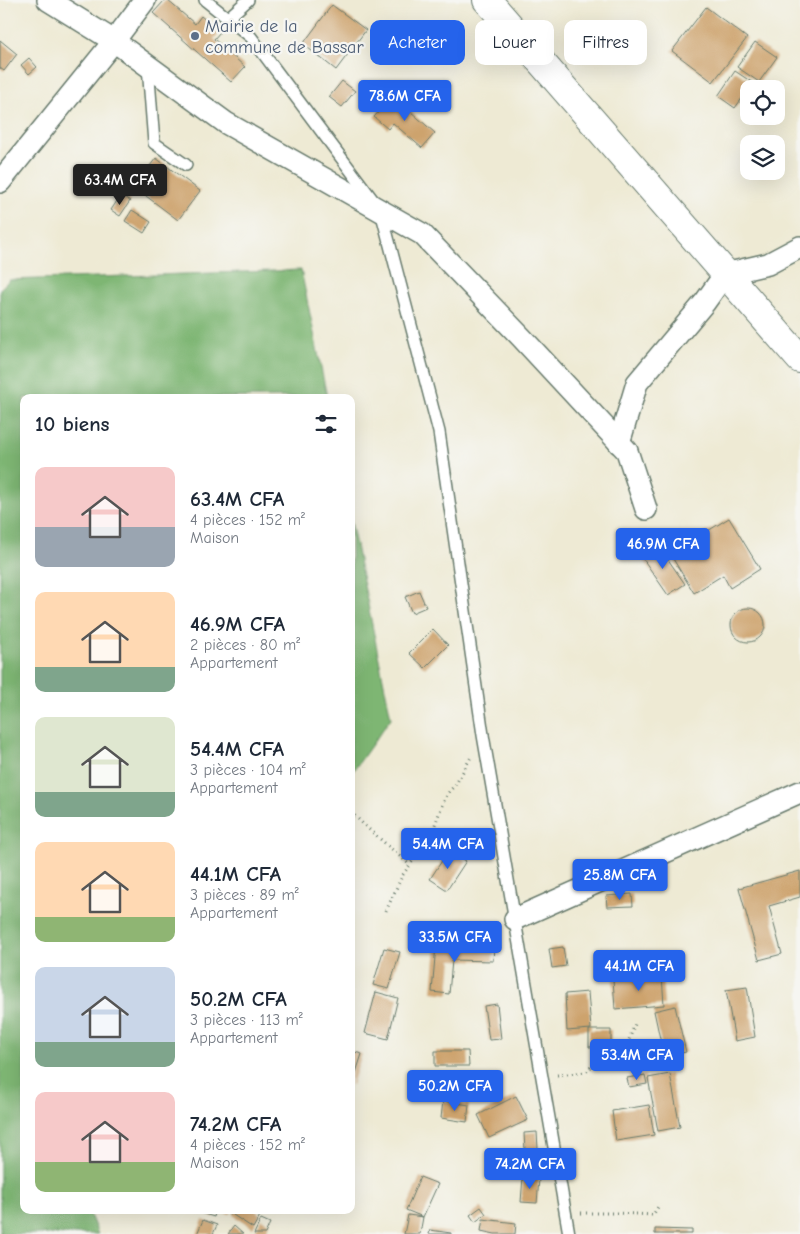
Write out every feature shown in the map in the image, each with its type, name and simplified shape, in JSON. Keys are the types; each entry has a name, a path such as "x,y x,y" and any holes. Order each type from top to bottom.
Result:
{"main road":[{"path":"487,0 800,359"}],"street":[{"path":"48,0 114,41 226,123 422,234 627,451 646,509"},
{"path":"0,182 145,0"},
{"path":"619,443 637,383 726,274 768,264 800,248"},
{"path":"515,919 800,792"}],"lane":[{"path":"205,0 251,37 381,211 439,432 483,735 568,1234"},
{"path":"228,18 248,0"},
{"path":"148,66 154,143 186,165"}],"path":[{"path":"386,911 402,876 429,841 442,803 456,784 483,735"},
{"path":"355,816 410,865"},
{"path":"542,1077 586,1072 600,1058 627,1045 636,1024"},
{"path":"565,1213 653,1215 658,1207"}],"green space":[{"path":"301,270 326,394 20,394 20,1214 90,1214 98,1234 0,1234 0,289 9,280"},
{"path":"355,541 391,718 355,768"}],"building":[{"path":"165,0 195,24 201,16 220,32 214,39 245,67 231,82 153,13"},
{"path":"332,5 366,30 336,70 303,44"},
{"path":"706,7 747,38 713,82 672,51"},
{"path":"0,40 17,54 4,71 0,68"},
{"path":"755,42 777,57 760,80 756,80 737,67"},
{"path":"29,58 37,67 29,74 21,65"},
{"path":"735,71 748,80 740,80 740,101 735,108 718,96"},
{"path":"342,81 355,91 342,107 329,97"},
{"path":"393,96 435,133 422,148 393,123 388,129 374,117"},
{"path":"156,158 200,191 178,220 134,187"},
{"path":"121,195 130,201 120,216 111,210"},
{"path":"132,210 151,222 144,233 125,221"},
{"path":"729,518 760,569 730,588 723,575 694,593 670,554"},
{"path":"658,545 685,584 668,595 641,556"},
{"path":"419,591 426,607 412,613 405,597"},
{"path":"748,608 755,609 760,613 764,618 764,632 760,637 755,641 748,642 741,641 736,637 732,632 731,625 732,618 736,613 741,609"},
{"path":"433,629 448,645 425,668 409,653"},
{"path":"449,850 466,861 447,890 430,879"},
{"path":"800,871 800,897 769,906 782,954 759,960 739,888"},
{"path":"632,894 633,906 607,907 606,896"},
{"path":"436,945 494,948 493,961 452,960 449,994 432,992"},
{"path":"563,947 566,966 552,968 549,949"},
{"path":"384,948 400,952 389,989 373,985"},
{"path":"662,975 664,1005 615,1009 613,979"},
{"path":"747,987 755,1037 735,1041 726,990"},
{"path":"376,992 398,998 388,1039 365,1033"},
{"path":"588,992 591,1029 567,1031 565,994"},
{"path":"497,1004 501,1039 489,1040 484,1006"},
{"path":"675,1006 686,1052 664,1057 654,1011"},
{"path":"589,1030 611,1030 611,1046 589,1047"},
{"path":"435,1051 468,1051 469,1066 435,1066"},
{"path":"355,1052 362,1054 355,1076"},
{"path":"670,1074 680,1127 658,1131 648,1078"},
{"path":"645,1075 647,1084 629,1087 627,1078"},
{"path":"516,1096 528,1120 489,1138 478,1115"},
{"path":"443,1101 469,1105 467,1122 441,1118"},
{"path":"649,1105 654,1135 616,1141 612,1111"},
{"path":"537,1132 538,1149 525,1150 524,1133"},
{"path":"420,1177 438,1184 423,1217 406,1210"},
{"path":"523,1177 539,1179 537,1203 521,1202"},
{"path":"481,1207 486,1214 475,1222 470,1215"},
{"path":"204,1214 215,1214 214,1217"},
{"path":"234,1214 261,1214 253,1228"},
{"path":"408,1215 423,1217 420,1234 404,1234"},
{"path":"261,1219 270,1223 265,1234 254,1234"},
{"path":"483,1219 516,1223 515,1234 495,1234 481,1231"},
{"path":"203,1220 217,1225 213,1234 197,1234"},
{"path":"234,1226 243,1234 228,1234"},
{"path":"655,1229 692,1230 692,1234 655,1234"},
{"path":"430,1230 451,1233 451,1234 429,1234"}],"place":[{"name":"Mairie de la commune de Bassar","path":"195,36"}]}
